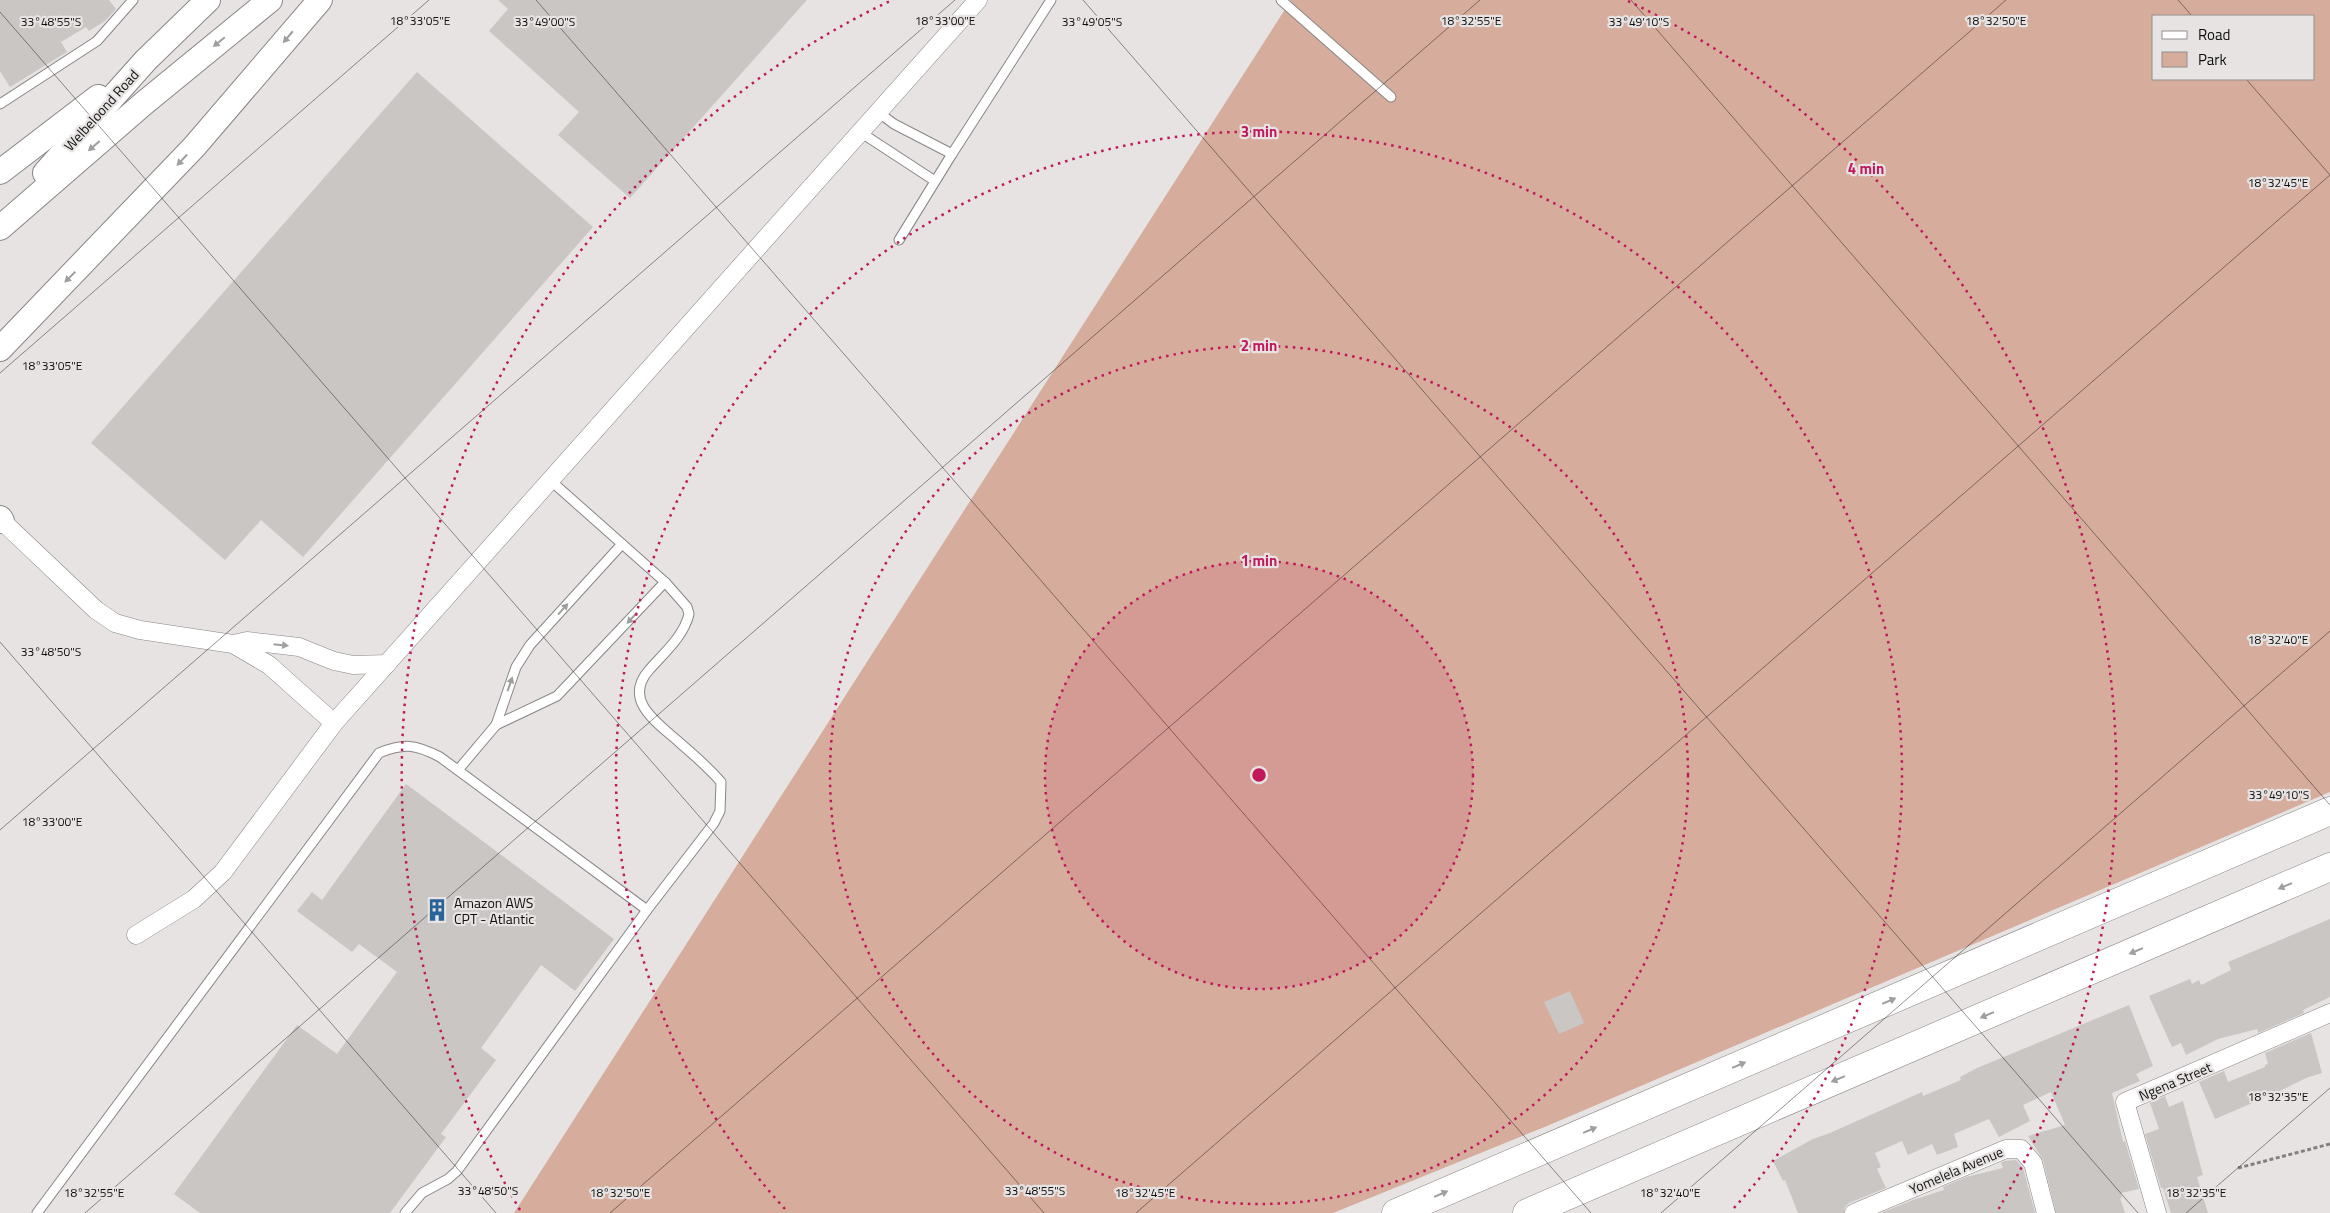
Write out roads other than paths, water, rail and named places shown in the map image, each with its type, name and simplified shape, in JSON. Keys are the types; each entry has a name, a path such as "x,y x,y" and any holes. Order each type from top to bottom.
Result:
{"highway":[{"path":"1396,1213 2330,812"},
{"path":"1527,1213 2330,867"}],"main road":[{"name":"Welbeloond Road","path":"0,226 146,60 208,0"},
{"path":"0,226 143,104 270,0"},
{"path":"0,349 194,147 320,0"},
{"path":"0,172 146,60"}],"street":[{"path":"136,935 194,899 223,872 334,723 978,0"},
{"path":"1,519 96,610 115,623 140,630 233,644 247,641 299,646 334,661 354,666 387,664"},
{"path":"233,644 269,665 334,723"},
{"name":"Ngena Street","path":"2157,1213 2125,1102 2330,1013"},
{"name":"Yomelela Avenue","path":"1854,1213 2006,1149 2014,1148 2021,1149 2033,1163 2046,1213"}],"lane":[{"path":"0,104 97,41 133,0"},
{"path":"899,240 1051,0"},
{"path":"1281,0 1391,97"},
{"path":"878,112 894,124 952,154"},
{"path":"860,132 935,181"},
{"path":"405,1213 422,1193 448,1179 457,1171 647,910 714,823 720,811 722,797 721,782 705,765 653,720 640,700 640,687 643,677 682,632 689,614 687,607 665,582 550,480"},
{"path":"458,770 496,726 516,667 530,645 622,544"},
{"path":"496,726 557,696 665,582"},
{"path":"37,1213 378,753 396,747 409,746 423,748 440,757 647,910"}],"place":[{"name":"Amazon AWS CPT - Atlantic","path":"437,910"}]}
